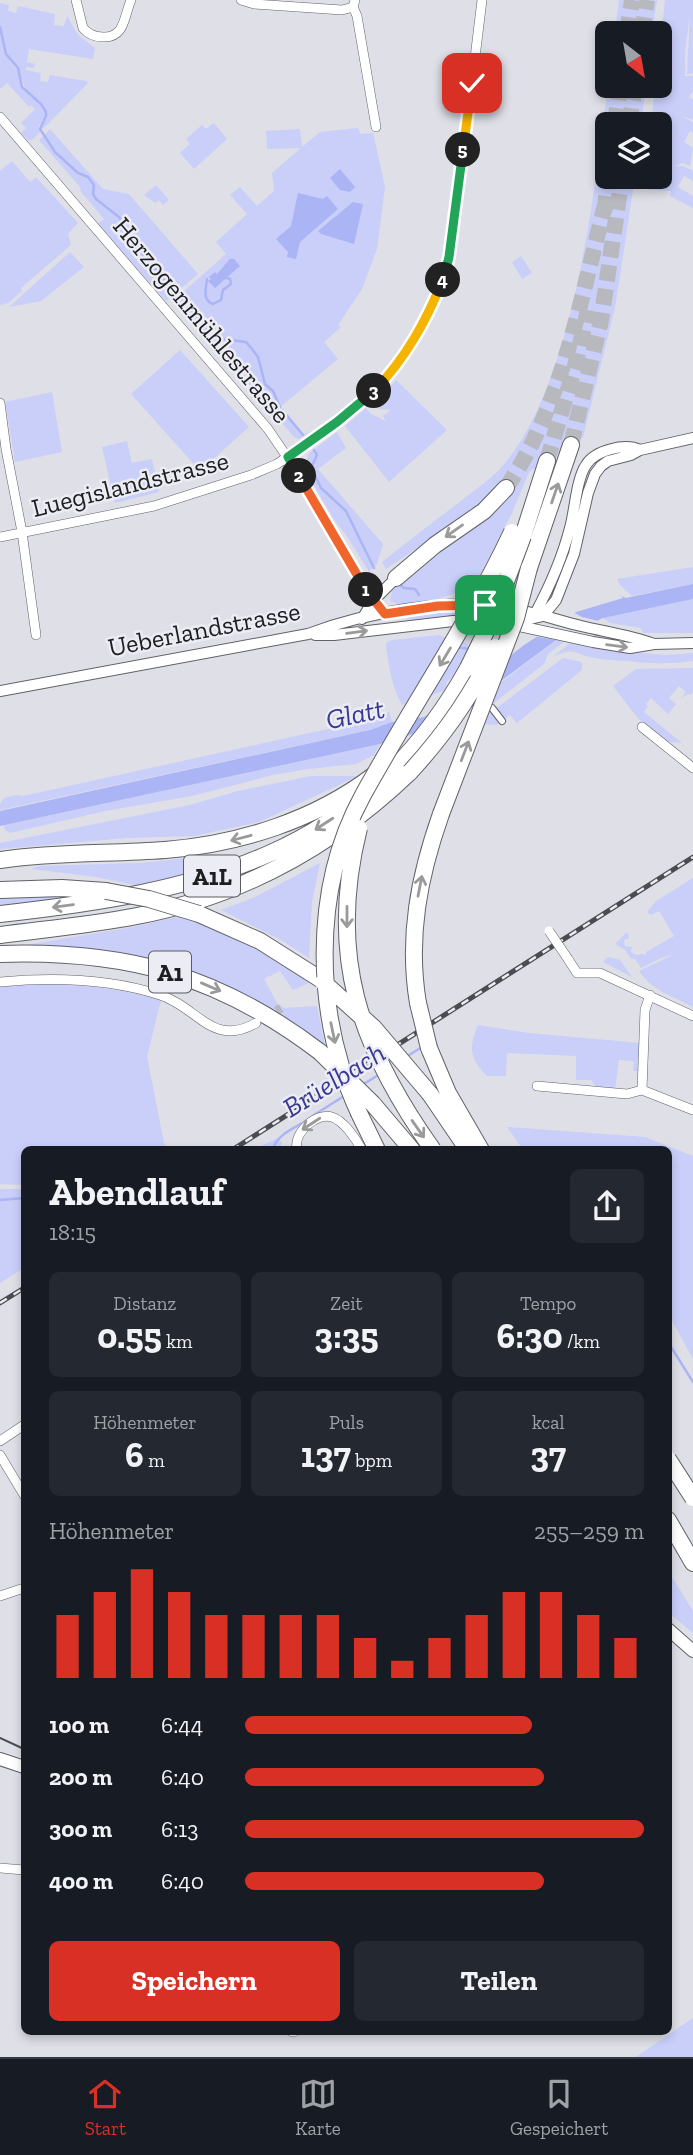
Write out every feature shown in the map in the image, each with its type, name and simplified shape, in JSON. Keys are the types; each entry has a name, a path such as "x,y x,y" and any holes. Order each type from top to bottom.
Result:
{"highway":[{"name":"A1L","path":"0,935 139,916 230,890 284,865 335,835 376,804 454,692 477,651 525,536 571,445"},
{"name":"A1L","path":"479,1146 439,1072 425,1034 418,1003 413,946 416,912 426,858 516,618 529,568 525,536 542,464"},
{"path":"396,578 435,545 484,511 506,488"},
{"name":"A1L","path":"375,1146 354,1104 340,1062 329,1011 325,964 328,916 337,867 364,794 402,726 468,618 525,536"},
{"name":"A1L","path":"0,914 84,904 157,891 245,865 294,842 328,822 399,768 453,720 479,680 529,568"},
{"name":"A1L","path":"0,860 166,850 232,840 272,828 321,808 399,768"},
{"name":"A1L","path":"374,779 359,828 349,876 346,923 350,970 359,1009 378,1062 401,1104 430,1146"},
{"name":"A1","path":"0,890 62,888 106,891 149,899 199,914 261,942 320,979 352,1006 390,1045 430,1094 465,1146"},
{"name":"A1","path":"0,954 103,957 175,973 218,990 262,1012 320,1052 359,1089 409,1146"},
{"path":"672,1465 693,1498"},
{"path":"672,1531 693,1565"}],"main road":[{"path":"672,1633 693,1651"},
{"path":"0,1759 21,1766"}],"street":[{"path":"76,0 82,28 98,37 110,37 123,27 131,0"},
{"path":"241,0 254,4 342,10 354,3 376,127"},
{"name":"Luegislandstrasse","path":"0,537 154,506 251,475 288,457 358,406 393,372 422,325 441,285 449,257 482,0"},
{"name":"Herzogenmühlestrasse","path":"0,117 250,408 288,457 373,601"},
{"path":"0,403 36,635"},
{"path":"539,619 559,594 574,554 595,474 608,461 640,450 693,438"},
{"path":"539,619 561,558 586,464 600,454 620,448 633,447 640,450"},
{"path":"362,619 373,601 396,578"},
{"path":"559,594 561,610 575,624"},
{"path":"373,601 385,614 405,626"},
{"name":"Ueberlandstrasse","path":"0,691 309,634 332,625 424,607 468,604 507,607 539,619"},
{"path":"539,619 551,633 631,648 654,644 693,643"},
{"path":"309,634 334,635 453,621 510,624 539,619 634,636 654,644"},
{"path":"492,708 502,721"},
{"path":"642,727 693,768"},
{"path":"550,931 577,973 600,973 693,1016"},
{"path":"0,982 56,979 114,984 162,995 222,1032 237,1032 256,1023"},
{"path":"642,1090 645,1010 650,995"},
{"path":"537,1086 627,1094 642,1090 693,1110"},
{"path":"296,1146 298,1134 320,1117 333,1117 359,1146"},
{"path":"0,1441 21,1428"},
{"path":"0,1455 21,1490"},
{"path":"0,1596 21,1589"},
{"path":"0,1868 21,1870"}],"shaded area":[{"path":"619,0 657,0 654,21 616,21"},
{"path":"665,0 693,0 693,73 687,74 690,15 685,76 693,76 693,91 689,97 693,100 693,120 681,116 693,122 693,133 690,131 684,142 693,148 690,166 683,163 675,166 683,166 693,171 693,181 684,176 678,187 693,196 693,208 670,196 671,191 643,189 672,189 672,112 652,112 654,98 672,98 672,21 663,21"},
{"path":"0,3 9,5 8,11 16,13 18,6 55,14 54,25 64,26 67,16 78,35 95,48 93,59 29,49 27,62 35,64 34,68 26,67 26,70 41,73 40,81 48,82 50,75 88,83 43,129 41,127 47,118 46,111 41,102 26,91 19,70 7,53 0,25"},
{"path":"0,28 5,54 18,71 22,88 40,103 45,111 45,117 39,126 40,132 32,140 28,140 21,133 26,128 21,123 35,109 31,105 29,107 7,83 0,89"},
{"path":"606,98 644,98 643,112 605,112"},
{"path":"214,123 227,139 194,169 180,153 190,144 186,139 202,125 206,129"},
{"path":"358,128 360,134 373,133 385,187 377,249 362,289 338,325 341,327 324,342 338,359 273,413 175,299 226,254 216,242 247,214 230,195 240,187 257,206 274,191 272,173 301,148 267,149 266,131 300,129 302,147 320,132"},
{"path":"50,129 103,189 129,194 198,274 166,301 98,224 104,219 39,140"},
{"path":"12,161 30,182 36,177 78,223 68,234 71,245 21,288 22,291 8,303 0,305 0,171"},
{"path":"340,169 355,187 350,192 340,190 330,178"},
{"path":"156,185 169,200 163,205 159,200 155,203 144,195"},
{"path":"595,186 595,189 633,189 615,308 583,437 529,472 512,513 474,586 421,604 390,601 392,590 444,530 386,569 382,562 481,486 499,470 525,435 546,391 563,341"},
{"path":"298,193 323,199 327,196 338,209 300,242 296,259 287,257 288,252 276,239 291,226"},
{"path":"353,202 363,204 354,244 318,231"},
{"path":"70,252 84,267 41,301 9,307"},
{"path":"521,256 532,273 522,279 512,262"},
{"path":"230,259 234,259 240,266 215,288 208,281 211,279 209,277 215,272 217,274"},
{"path":"180,350 249,427 200,471 131,394"},
{"path":"396,380 447,430 389,482 345,426 366,408 371,414 386,421 383,416 391,410 378,409 388,398 384,393"},
{"path":"52,392 62,452 15,462 5,402"},
{"path":"283,408 304,434 309,432 300,439 295,438 275,415"},
{"path":"337,432 346,448 318,469 383,544 377,564 369,572 305,471 308,454"},
{"path":"127,441 132,463 152,459 159,492 115,503 102,447"},
{"path":"693,567 693,584 632,596 617,579"},
{"path":"693,584 693,599 603,618 556,640 442,725 380,744 0,826 0,811 424,717 462,694 524,645 576,612 623,598 621,596 626,598"},
{"path":"693,599 693,633 643,633 641,628 610,623 603,618"},
{"path":"456,609 488,610 485,615 407,620 406,615"},
{"path":"439,635 452,641 465,642 480,657 446,682 447,689 403,705 393,685 386,643"},
{"path":"556,640 564,642 548,654 544,664 490,706 499,684"},
{"path":"570,643 666,655 693,653 693,661 644,663 599,659 569,651 554,656"},
{"path":"563,658 582,662 582,670 517,723 510,715 496,725 482,724 486,716"},
{"path":"693,668 693,692 690,695 681,698 686,692 679,686 669,698 676,704 668,714 651,698 644,712 682,743 669,742 658,737 613,686 636,669"},
{"path":"389,712 392,722 370,730 0,810 4,798 369,720"},
{"path":"380,744 374,755 356,764 273,775 192,796 105,811 10,833 5,830 4,825"},
{"path":"311,776 358,776 259,822 194,836 126,838 0,849 0,843 190,805 238,791"},
{"path":"218,855 229,857 211,866 144,887 96,877 31,869 39,866 141,863"},
{"path":"320,863 312,902 309,958 283,941 221,910 255,897"},
{"path":"693,878 693,1007 656,988 639,971 675,954 641,968 635,959 631,959 625,950 615,944 628,933 629,938 624,940 625,946 632,947 631,952 636,955 646,956 646,952 674,936 659,911 651,915 647,912 656,901"},
{"path":"51,895 76,897 0,907 0,898"},
{"path":"181,916 248,944 311,982 293,990 280,971 264,979 277,1003 284,1008 317,1006 325,1046 244,997 187,971 157,961 95,949 20,946"},
{"path":"608,957 620,960 632,977 603,962"},
{"path":"76,985 161,1000 147,1057 166,1146 21,1146 21,1185 0,1184 0,986"},
{"path":"478,1025 529,1033 640,1043 639,1071 633,1071 634,1061 619,1060 615,1090 597,1088 591,1080 576,1080 576,1056 507,1053 506,1076 487,1076 472,1053"},
{"path":"507,1127 645,1137 668,1146 520,1146"},
{"path":"278,1138 282,1143 281,1146 261,1146"},
{"path":"672,1148 693,1156 693,1359 672,1320"},
{"path":"0,1189 21,1189 21,1270 0,1283"},
{"path":"672,1577 693,1611 693,1633 672,1616"},
{"path":"693,2018 693,2057 636,2057 672,2035"}],"pier":[{"path":"571,611 603,622 562,641 533,636"}],"waterway":[{"path":"0,27 6,54 18,68 22,87 46,112 40,129 55,152 78,173 88,177 94,185 93,194 96,199 119,217 136,246 175,292"},
{"path":"207,279 206,297 213,304 221,300 223,290 231,284 230,279 224,277"},
{"path":"179,296 212,334 223,339 246,342 258,357 265,384 273,391 280,407"},
{"path":"282,410 303,435"},
{"path":"314,450 317,455 311,468 321,488 346,511 374,568"},
{"path":"399,584 404,588 415,589 419,595"},
{"path":"455,647 469,649"},
{"name":"Brüelbach","path":"406,1057 422,1047"},
{"name":"Brüelbach","path":"362,1085 380,1074"},
{"name":"Brüelbach","path":"314,1115 344,1096"},
{"name":"Brüelbach","path":"275,1146 282,1136 306,1121"},
{"name":"Brüelbach","path":"0,1200 21,1198"},
{"name":"Brüelbach","path":"672,1348 693,1382"}],"tunnel":[{"path":"629,21 632,0"},
{"path":"644,21 647,0"},
{"path":"617,112 618,98"},
{"path":"631,112 633,98"},
{"path":"604,212 607,189"},
{"path":"571,445 601,321 620,189"},
{"path":"506,488 526,456 556,387 578,315 605,205"},
{"path":"547,461 575,366 588,310"},
{"path":"265,1018 281,1008"}],"tram line":[{"path":"0,1738 21,1748"}],"railway":[{"path":"238,1146 693,857"},
{"path":"0,1303 21,1290"}],"route":[{"path":"472,83 449,257 445,276 433,303 408,351 393,372 358,406 288,457 365,589 385,614 438,606 485,605"}],"water label":[{"name":"Glatt","path":"355,714"}]}
